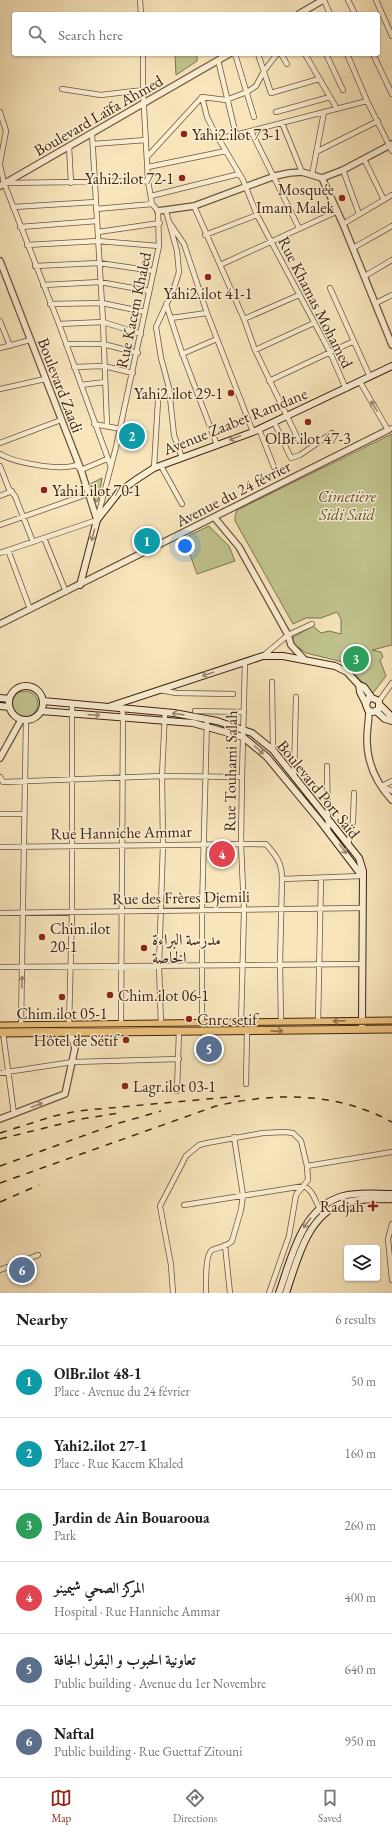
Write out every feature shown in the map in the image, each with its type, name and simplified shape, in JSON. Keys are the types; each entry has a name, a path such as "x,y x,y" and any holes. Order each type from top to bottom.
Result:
{"main road":[{"name":"Avenue Zaabet Ramdane","path":"80,585 97,520 119,492 154,468 256,430 346,389 392,366"},
{"path":"108,707 263,656 304,659 341,668 359,685 364,686 372,698 380,703 392,717"},
{"path":"359,685 360,692 366,704 385,719 392,721"},
{"path":"26,686 34,688 43,701 41,711 35,718 23,720 13,715 9,707 9,699 13,691 26,686"},
{"path":"0,698 9,699"},
{"path":"366,704 368,699 372,698"},
{"name":"Boulevard Port Saïd","path":"43,701 165,712 207,719 252,733 273,750 359,858 363,871 362,1029"},
{"path":"373,711 380,703"},
{"path":"0,706 9,707"},
{"path":"41,711 165,720 206,727 243,737 267,757 328,830 362,876"},
{"path":"1,1031 70,1029 121,1025 392,1021"},
{"path":"1,1031 21,1026 70,1029 179,1031 392,1029"},
{"path":"279,1293 301,1233 319,1209 332,1200 343,1196 359,1194 392,1194"},
{"path":"286,1293 301,1251 312,1229 324,1214 334,1207 344,1203 392,1199"}],"street":[{"path":"140,0 141,12"},
{"path":"305,12 324,0 329,12"},
{"path":"348,0 354,12"},
{"path":"376,0 392,36"},
{"path":"143,56 143,103 148,157 148,181 152,204 158,211 194,206 275,176 302,172 322,178 391,147 348,56"},
{"name":"Boulevard Laïfa Ahmed","path":"2,185 225,56"},
{"path":"236,56 254,117"},
{"path":"259,56 271,93 319,80"},
{"path":"148,157 202,97 226,100 247,92 256,86 264,71 276,56"},
{"path":"283,56 287,64"},
{"path":"305,56 337,109"},
{"path":"327,56 343,90"},
{"path":"374,56 392,94"},
{"path":"218,60 226,100 236,135"},
{"path":"62,89 101,95 143,90"},
{"name":"Rue Khamas Mohamed","path":"202,97 207,117 239,174 257,215 330,352 346,389"},
{"path":"276,112 330,97"},
{"path":"219,139 368,101"},
{"path":"0,112 6,131 0,164 2,185 13,207 59,324 94,424 111,467"},
{"path":"312,175 324,112"},
{"path":"316,152 378,121"},
{"path":"282,123 302,172"},
{"path":"251,131 300,228"},
{"path":"92,133 103,322 107,425"},
{"path":"93,144 146,140"},
{"path":"69,146 71,183"},
{"path":"148,167 226,151"},
{"path":"364,159 384,200"},
{"path":"342,170 359,214"},
{"path":"151,196 239,174"},
{"path":"322,178 338,211 392,345"},
{"path":"2,185 148,181"},
{"path":"343,224 392,195"},
{"path":"13,207 96,202"},
{"path":"96,209 152,204"},
{"path":"194,206 205,235 244,319 255,350 286,417 298,439"},
{"name":"Rue Kacem Khaled","path":"97,520 138,353 159,246 160,223 158,211"},
{"path":"166,211 178,251 178,272 174,288 156,327 161,358 169,388 174,435 182,458"},
{"path":"220,265 338,211"},
{"path":"205,235 257,215"},
{"path":"20,227 97,221"},
{"path":"169,222 184,244 207,314 256,430 274,467"},
{"path":"98,232 160,223"},
{"path":"353,248 392,226"},
{"path":"27,245 98,242 159,246"},
{"path":"365,276 392,260"},
{"name":"Boulevard Zaadi","path":"0,261 44,379 81,470 97,520"},
{"path":"35,266 99,262 154,271"},
{"path":"43,285 100,282 149,291"},
{"path":"330,288 370,377"},
{"path":"244,319 299,295"},
{"path":"376,303 392,295"},
{"path":"50,304 102,303 145,312"},
{"path":"166,304 182,354 217,445"},
{"path":"171,318 207,314"},
{"path":"0,321 10,346"},
{"path":"59,324 103,322 141,334"},
{"path":"255,350 314,323"},
{"path":"182,354 218,339"},
{"path":"0,348 30,340"},
{"path":"270,380 354,341"},
{"path":"66,344 103,344 138,353"},
{"path":"74,367 104,366 133,373"},
{"path":"0,389 44,379"},
{"path":"81,385 105,382"},
{"path":"360,382 390,429"},
{"path":"154,468 158,401"},
{"path":"0,443 61,420"},
{"path":"274,422 292,458 300,455 332,433"},
{"path":"94,424 107,425 120,429"},
{"name":"Avenue du 24 février","path":"0,624 390,429"},
{"path":"0,454 38,465 60,468 76,465 81,470 107,459"},
{"path":"0,466 33,542"},
{"path":"161,466 182,504"},
{"path":"0,496 12,491"},
{"path":"0,525 88,494"},
{"path":"214,517 239,546 288,635 291,645 304,659"},
{"path":"0,553 97,520"},
{"path":"44,538 66,592"},
{"path":"8,550 30,609"},
{"path":"263,656 288,635 312,624"},
{"name":"Rue Touhami Salah","path":"241,1024 244,910 241,844 245,662"},
{"path":"272,682 273,750"},
{"path":"380,703 392,683"},
{"path":"160,690 176,693 234,694"},
{"path":"294,777 296,697"},
{"path":"0,1119 65,1094 73,1062 75,1048 70,1029 72,912 72,704"},
{"path":"121,1025 123,911 122,708"},
{"path":"195,711 244,712"},
{"path":"373,711 368,754 372,769 392,800"},
{"path":"161,1024 159,965 163,844 162,776 165,712"},
{"path":"202,1024 202,910 207,719"},
{"path":"0,758 23,720"},
{"path":"21,1026 24,847 23,720"},
{"path":"327,766 328,830"},
{"path":"0,777 3,782 24,780 72,780 206,775 242,777"},
{"path":"382,786 392,781"},
{"path":"382,786 392,791"},
{"path":"348,845 353,821 354,794"},
{"path":"0,814 24,814"},
{"name":"Rue Hanniche Ammar","path":"0,847 266,844 278,859 282,868 282,879"},
{"path":"281,1023 280,909 282,879 362,876"},
{"path":"318,1022 321,878"},
{"name":"Rue des Frères Djemili","path":"0,913 362,908"},
{"path":"0,968 159,965 362,964"},
{"path":"1,1031 14,1114"},
{"path":"177,1091 179,1031"},
{"path":"246,1084 247,1031"},
{"path":"0,1073 73,1062 179,1059"},
{"path":"173,1293 171,1265 160,1206 186,1156 202,1144 234,1137 285,1132 293,1133 301,1140 308,1176 307,1183 296,1195 289,1236 269,1293"},
{"path":"206,1293 208,1256 211,1250 229,1244 233,1238 241,1210 243,1195 234,1137"},
{"path":"307,1166 392,1152"},
{"path":"184,1205 304,1186 311,1189 319,1209 324,1214"},
{"path":"392,1224 388,1240 392,1280"},
{"path":"226,1245 230,1293"},
{"path":"0,1270 38,1255"}],"green space":[{"path":"175,56 197,56 197,61 176,75"},
{"name":"Cimetière Sidi Saïd","path":"392,434 392,645 372,650 381,652 383,657 380,660 386,676 373,693 343,662 306,653 294,644 293,637 313,626 321,633 329,631 341,634 341,619 337,612 321,618 306,618 293,624 235,521 235,516 237,510"},
{"path":"102,478 98,501 96,502 90,484"},
{"path":"209,526 229,546 235,561 197,574 184,538"},
{"path":"25,691 34,695 38,704 34,713 25,717 16,713 12,704 16,695"}],"tram line":[{"path":"0,1028 392,1024"}],"railway":[{"path":"0,1133 54,1116 77,1111 240,1096"},
{"path":"0,1183 216,1106 239,1101 284,1097 328,1100 371,1112 392,1122"},
{"path":"0,1166 116,1124 161,1111"},
{"path":"0,1139 81,1119 119,1113"},
{"path":"0,1202 39,1185"}],"place":[{"name":"Yahi2.ilot 73-1","path":"184,134"},
{"name":"Yahi2.ilot 72-1","path":"182,178"},
{"name":"Mosquée Imam Malek","path":"342,198"},
{"name":"Yahi2.ilot 41-1","path":"208,277"},
{"name":"Yahi2.ilot 29-1","path":"231,393"},
{"name":"OlBr.ilot 47-3","path":"308,422"},
{"name":"Yahi2.ilot 27-1","path":"132,436"},
{"name":"Yahi1.ilot 70-1","path":"44,490"},
{"name":"OlBr.ilot 48-1","path":"147,541"},
{"name":"Jardin de Ain Bouarooua","path":"356,659"},
{"name":"المركز الصحي شيمينو","path":"222,854"},
{"name":"Chim.ilot 20-1","path":"42,937"},
{"name":"مدرسة البراءة الخاصة","path":"144,948"},
{"name":"Chim.ilot 06-1","path":"110,995"},
{"name":"Chim.ilot 05-1","path":"62,997"},
{"name":"Cnrc setif","path":"189,1019"},
{"name":"Hôtel de Sétif","path":"126,1040"},
{"name":"تعاونية الحبوب و البقول الجافة","path":"209,1049"},
{"name":"Lagr.ilot 03-1","path":"125,1086"},
{"name":"Radjah","path":"373,1206"},
{"name":"Naftal","path":"22,1270"}]}
